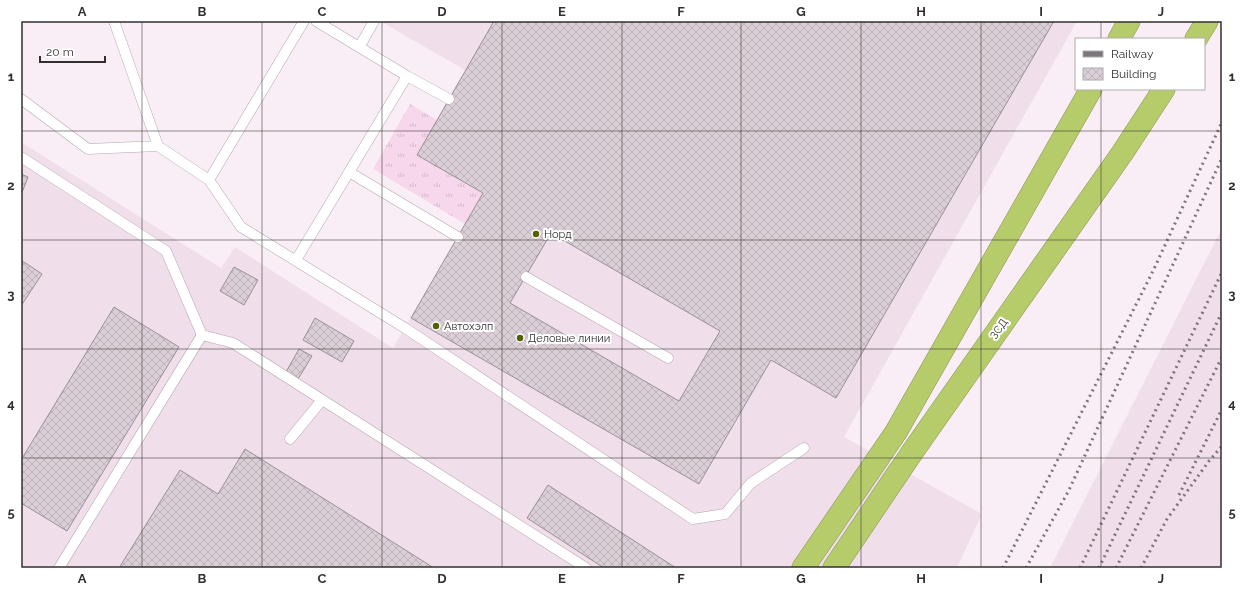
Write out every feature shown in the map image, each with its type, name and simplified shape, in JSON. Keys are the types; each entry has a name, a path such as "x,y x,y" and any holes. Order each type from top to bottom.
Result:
{"highway":[{"path":"1120,38 1129,21"},
{"path":"1197,38 1207,21"},
{"path":"803,568 896,432 1090,90"},
{"name":"ЗСД","path":"834,568 918,444 1123,152 1163,90"}],"lane":[{"path":"114,21 158,146"},
{"path":"209,180 304,21"},
{"path":"316,21 449,100"},
{"path":"360,46 374,21"},
{"path":"296,260 407,76"},
{"path":"21,99 88,149 158,146 209,180 242,227 405,328 693,519 725,514 751,483 804,448"},
{"path":"21,157 166,251 202,335"},
{"path":"349,172 458,237"},
{"path":"526,277 668,358"},
{"path":"202,335 233,343 586,568"},
{"path":"59,568 202,335"},
{"path":"290,439 322,400"}],"shaded area":[{"path":"380,21 1077,21 844,437 982,514 957,568 21,568 21,142 221,268 235,247 393,348 483,194 417,155 465,70"},
{"path":"1222,228 1222,568 1050,568"}],"green space":[{"path":"410,104 437,120 417,155 483,193 465,224 373,169"}],"building":[{"path":"494,21 1054,21 836,398 771,360 699,484 411,318 483,193 417,155","holes":["551,233 720,331 679,401 510,303"]},
{"path":"21,174 28,177 21,195"},
{"path":"21,260 42,274 21,306"},
{"path":"234,267 258,280 244,305 220,291"},
{"path":"114,307 179,347 67,531 21,503 21,460"},
{"path":"315,318 354,341 342,362 303,340"},
{"path":"299,349 312,356 298,379 286,372"},
{"path":"245,449 434,568 119,568 180,470 218,494"},
{"path":"548,485 676,568 604,568 527,518"}],"railway":[{"path":"1003,568 1153,271 1222,122"},
{"path":"1026,568 1069,490 1222,158"},
{"path":"1080,568 1222,272"},
{"path":"1099,568 1222,312"},
{"path":"1116,568 1222,357"},
{"path":"1179,495 1222,409"},
{"path":"1141,568 1167,519 1209,461 1222,446"}],"place":[{"name":"Норд","path":"536,234"},
{"name":"Автохэлп","path":"436,326"},
{"name":"Деловые линии","path":"520,338"}]}
